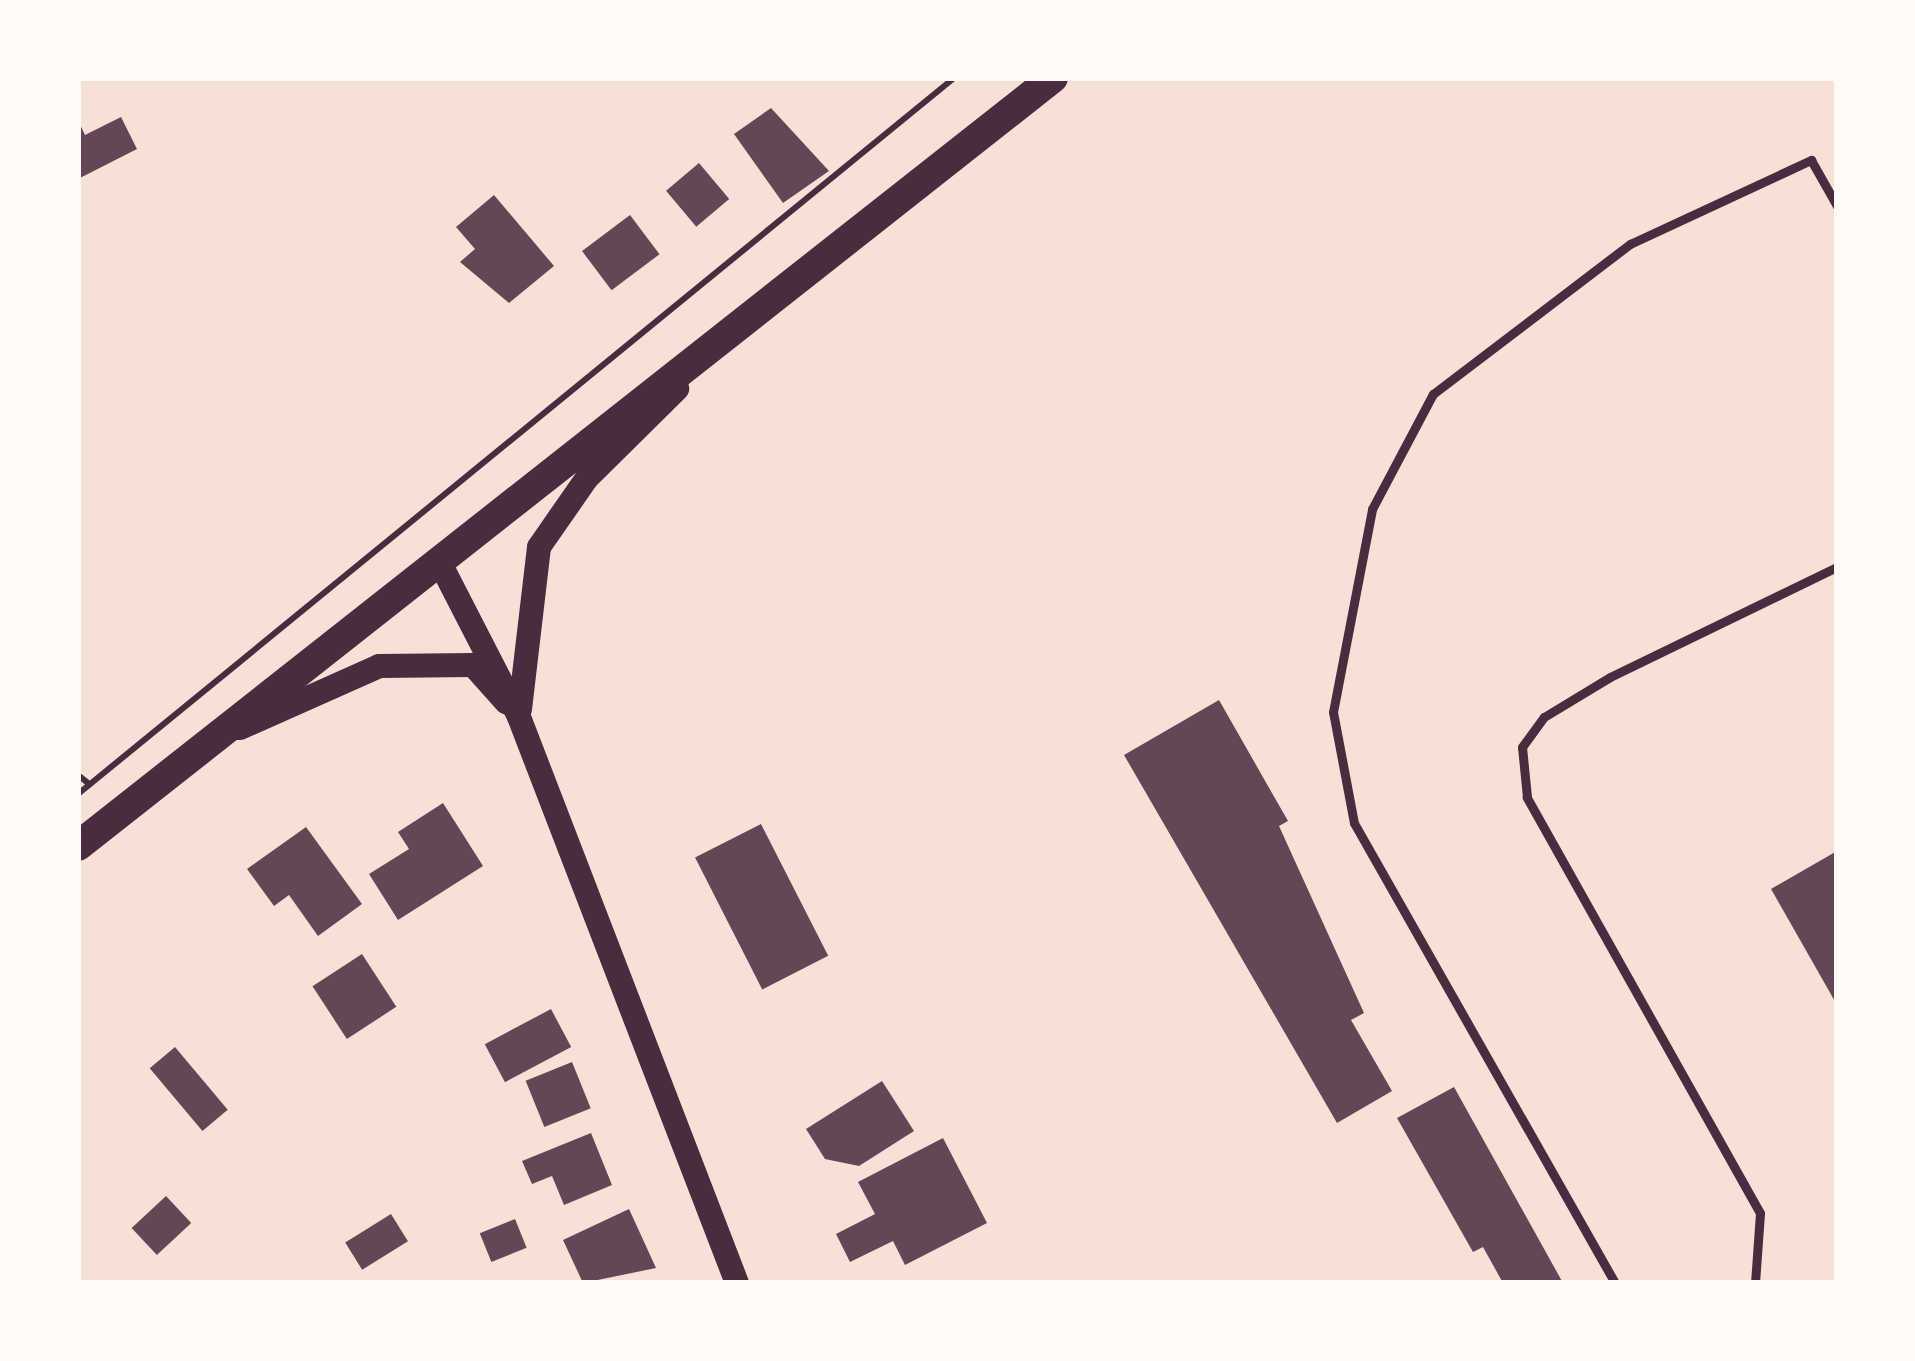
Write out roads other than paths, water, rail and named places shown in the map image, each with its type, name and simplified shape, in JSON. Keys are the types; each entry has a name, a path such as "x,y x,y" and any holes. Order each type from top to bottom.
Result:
{"main road":[{"path":"78,846 717,349 1053,78"},
{"path":"519,717 539,547 587,478 717,349"},
{"path":"440,563 519,717 737,1283"},
{"path":"224,735 379,666 472,665 519,717"}],"lane":[{"path":"1615,1283 1354,823 1334,712 1372,508 1432,394 1630,244 1810,160 1837,206"},
{"path":"1755,1283 1760,1214 1527,797 1522,747 1544,716 1610,677 1837,567"}]}
